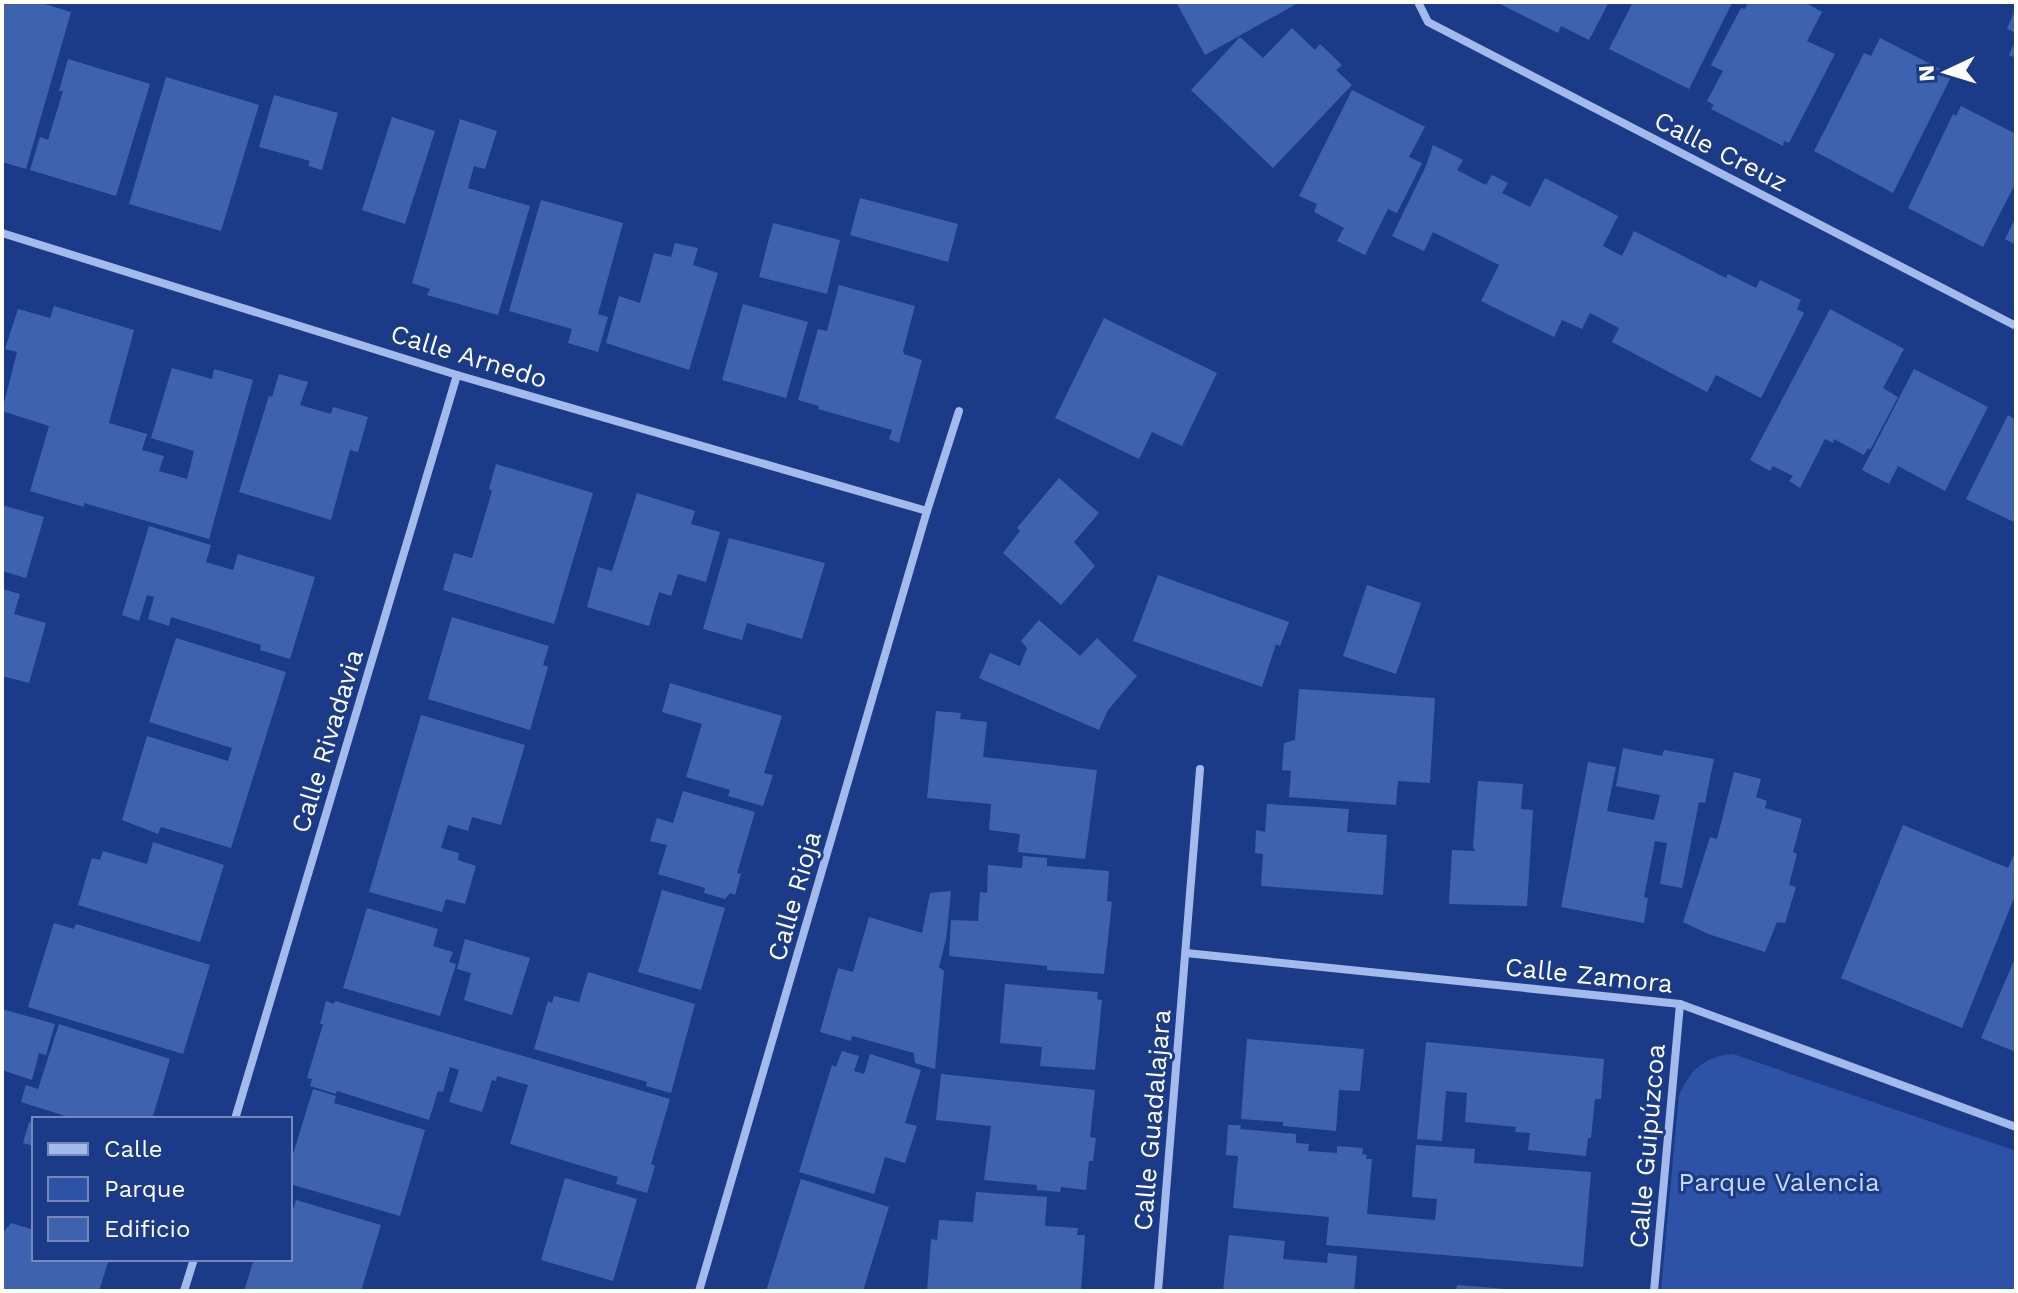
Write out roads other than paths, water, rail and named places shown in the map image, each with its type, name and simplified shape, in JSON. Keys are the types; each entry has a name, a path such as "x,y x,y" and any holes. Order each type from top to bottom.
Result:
{"street":[{"name":"Calle Creuz","path":"1418,2 1428,22 2016,326"},
{"name":"Calle Arnedo","path":"2,233 457,375 927,511"},
{"name":"Calle Rivadavia","path":"236,1117 457,375"},
{"name":"Calle Rioja","path":"699,1291 959,411"},
{"name":"Calle Guadalajara","path":"1158,1291 1200,769"},
{"name":"Calle Zamora","path":"1186,953 1680,1004 2016,1127"},
{"name":"Calle Guipúzcoa","path":"1654,1291 1680,1004"},
{"path":"184,1291 193,1261"}],"park label":[{"name":"Parque Valencia","path":"1779,1182"}]}
